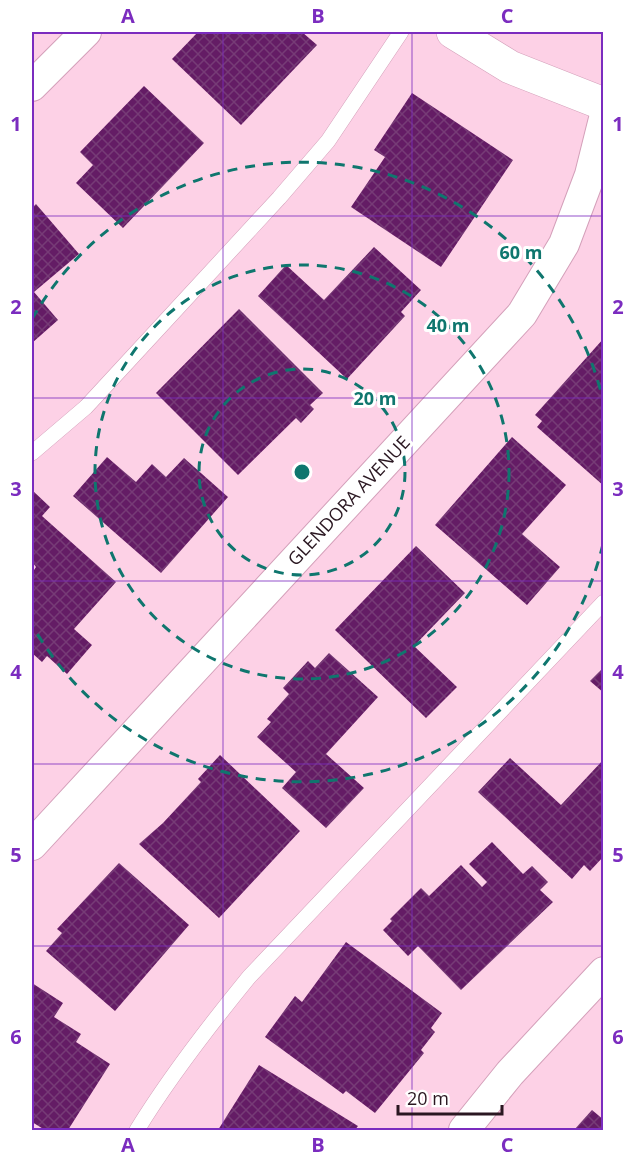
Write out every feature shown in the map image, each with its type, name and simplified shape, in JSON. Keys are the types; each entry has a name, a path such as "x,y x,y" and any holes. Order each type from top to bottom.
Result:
{"street":[{"path":"32,86 86,32"},
{"path":"453,32 510,67 603,104"},
{"name":"GLENDORA AVENUE","path":"32,845 522,314 564,244 590,175 603,119"},
{"path":"464,1131 510,1073 603,972"}],"lane":[{"path":"32,453 86,407 279,198 328,141 401,32"},
{"path":"137,1131 160,1093 199,1038 249,977 603,602"}],"building":[{"path":"198,32 302,32 317,45 241,125 172,59"},
{"path":"144,86 204,143 123,228 76,183 93,165 80,152"},
{"path":"412,93 513,160 441,267 351,207 385,157 374,150"},
{"path":"36,204 79,254 34,292 58,320 32,343 32,208"},
{"path":"374,247 421,290 401,312 405,316 347,379 258,296 286,265 324,300"},
{"path":"239,309 323,393 310,405 314,409 301,423 296,418 238,475 156,393"},
{"path":"604,338 604,486 537,427 542,421 535,415"},
{"path":"512,437 566,485 522,534 560,567 527,605 435,525"},
{"path":"107,457 136,482 152,464 166,477 184,458 228,497 161,573 73,496"},
{"path":"32,490 50,507 42,516 116,582 74,629 92,645 67,674 47,656 42,662 32,653 32,573 36,567 32,562"},
{"path":"416,546 465,593 414,646 457,687 426,718 335,630"},
{"path":"329,653 378,697 326,754 364,788 326,828 282,788 296,772 257,737 271,722 267,719 289,694 283,688 308,661 315,668"},
{"path":"604,667 604,693 590,681"},
{"path":"220,755 300,831 219,918 139,844 163,823 201,782 198,779"},
{"path":"510,758 561,805 604,759 604,856 590,871 584,865 572,879 478,792"},
{"path":"492,842 523,874 532,866 548,882 540,890 553,902 461,990 418,946 408,956 383,930 392,921 390,919 421,888 429,896 461,865 482,887 487,882 469,864"},
{"path":"119,863 189,925 115,1011 46,951 62,933 57,929"},
{"path":"346,942 442,1013 431,1028 435,1032 421,1050 424,1053 375,1113 346,1091 343,1094 265,1037 295,996 302,1002"},
{"path":"32,983 63,1003 54,1017 81,1034 76,1042 110,1064 68,1130 45,1130 32,1122"},
{"path":"259,1065 358,1126 355,1130 218,1130"},
{"path":"592,1110 604,1120 604,1130 574,1130"}]}
